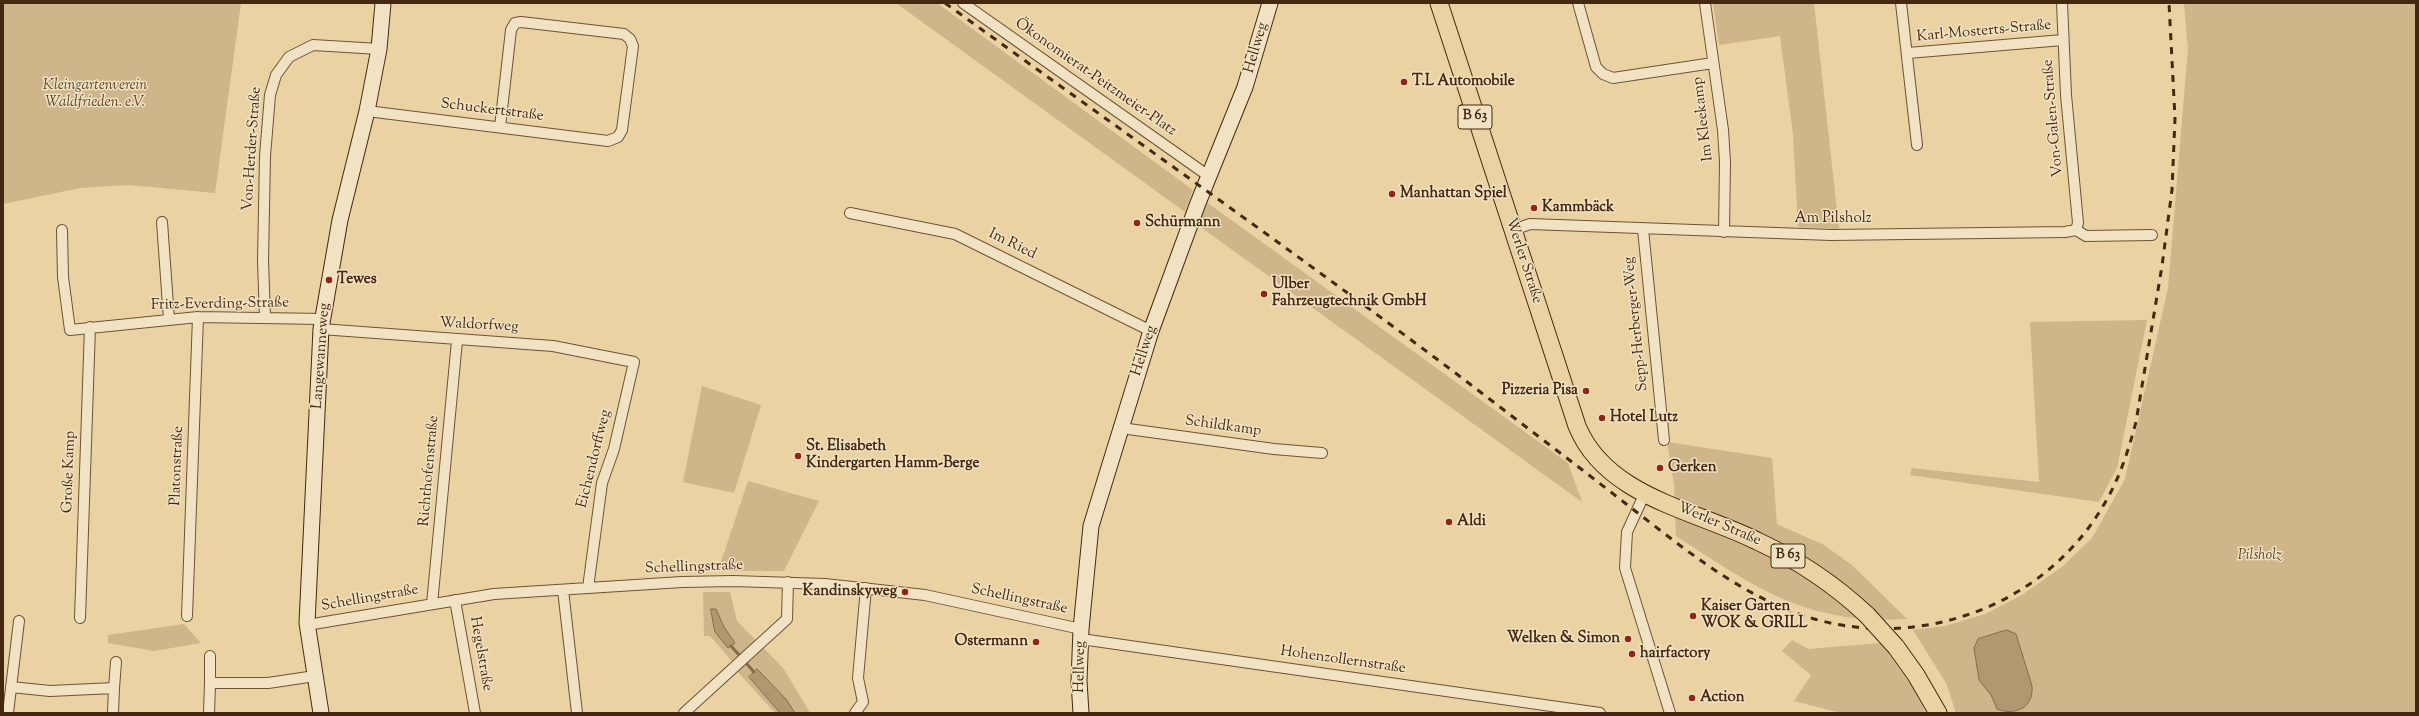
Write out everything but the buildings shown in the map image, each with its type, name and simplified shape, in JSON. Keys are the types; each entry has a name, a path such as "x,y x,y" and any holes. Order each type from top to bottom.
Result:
{"main road":[{"name":"Werler Straße","path":"1439,3 1582,438 1594,456 1615,476 1645,493 1731,529 1785,555 1840,591 1867,616 1896,647 1916,675 1938,713"}],"street":[{"name":"Langewanneweg","path":"321,713 307,625 322,324 338,228 367,111 378,49 383,3"},
{"name":"Ökonomierat-Peitzmeier-Platz","path":"963,3 1210,177"},
{"name":"Hellweg","path":"1081,713 1079,681 1081,634 1091,526 1151,331 1246,87 1270,3"},
{"path":"1578,3 1596,67 1603,74 1613,78 1713,63"},
{"name":"Im Kleekamp","path":"1705,3 1723,130 1725,162 1724,232"},
{"path":"1901,3 1908,53 1917,145"},
{"name":"Von-Galen-Straße","path":"2062,3 2066,96 2078,223 2076,230"},
{"name":"Schuckertstraße","path":"367,111 605,141 612,140 622,130 633,46 630,39 624,34 527,22 515,23 511,30 500,127"},
{"name":"Karl-Mosterts-Straße","path":"1908,53 2063,40"},
{"name":"Von-Herder-Straße","path":"265,317 263,261 265,156 270,95 276,75 289,57 313,45 378,49"},
{"name":"Im Ried","path":"850,213 955,234 1151,331"},
{"path":"162,222 169,319"},
{"name":"Am Pilsholz","path":"1513,230 1530,224 1831,235 2065,232 2076,230 2086,236 2152,234"},
{"name":"Sepp-Herberger-Weg","path":"1643,229 1664,440"},
{"name":"Fritz-Everding-Straße","path":"62,230 63,277 70,330 198,317 265,317 322,324"},
{"name":"Platonstraße","path":"187,616 198,317"},
{"name":"Waldorfweg","path":"322,324 457,341 553,346 634,362"},
{"name":"Große Kamp","path":"80,618 90,327"},
{"name":"Richthofenstraße","path":"432,604 457,341"},
{"name":"Eichendorffweg","path":"588,588 602,484 614,449 634,362"},
{"name":"Schildkamp","path":"1121,428 1274,449 1322,453"},
{"path":"1645,493 1627,532 1625,568 1670,713"},
{"name":"Schellingstraße","path":"307,625 494,594 710,581 788,582 866,588 925,595 1081,634"},
{"path":"684,713 787,619 788,582"},
{"path":"855,713 863,702 858,678 866,588"},
{"path":"563,590 577,713"},
{"name":"Hegelstraße","path":"455,600 475,713"},
{"path":"8,713 19,621"},
{"name":"Hohenzollernstraße","path":"1081,634 1600,713"},
{"path":"209,713 210,656"},
{"path":"113,713 116,662"},
{"path":"210,683 268,683 315,676"},
{"path":"11,687 50,691 114,688"}],"green space":[{"name":"Kleingartenverein Waldfrieden. e.V.","path":"3,3 241,3 215,193 129,185 80,188 3,204"},
{"path":"896,3 937,3 1193,190 1185,212"},
{"path":"1713,3 1814,3 1839,229 1798,227 1793,134 1780,36 1719,45"},
{"name":"Pilsholz","path":"2184,3 2416,3 2416,713 1956,713 1946,683 1913,630 1945,626 1985,614 2022,595 2063,566 2092,538 2125,479 2168,288 2188,49"},
{"path":"1205,201 1568,463 1582,502 1195,223"},
{"path":"2147,320 2117,468 2099,502 1910,475 1912,468 2039,482 2030,322"},
{"path":"702,386 761,405 734,493 683,482"},
{"path":"1667,442 1772,458 1777,524 1824,545 1852,565 1907,619 1872,619 1840,616 1811,609 1758,587 1676,536 1674,484"},
{"path":"748,481 819,501 784,571 718,571"},
{"path":"703,592 730,592 737,621 784,669 810,713 775,713 734,668 736,666 710,636 704,636"},
{"path":"184,624 201,643 154,651 108,643 108,635"},
{"path":"1792,640 1808,649 1881,643 1913,688 1926,713 1841,713 1794,701 1811,675 1782,651"}],"shaded area":[{"path":"711,609 716,609 724,627 735,643 728,648 715,632"},
{"path":"2007,630 2016,634 2032,686 2032,694 2027,705 2017,711 2004,711 1997,709 1991,695 1979,680 1974,648 1978,639"},
{"path":"757,669 786,699 795,713 780,713 749,677"}],"waterway":[{"path":"731,646 740,656"},
{"path":"746,663 754,672"}],"railway":[{"path":"945,3 1402,333 1714,570 1764,599 1791,611 1818,620 1859,627 1900,628 1941,622 1980,610 2017,592 2050,569 2079,540 2103,506 2118,476 2136,422 2162,266 2172,190 2175,118 2169,3"}],"place":[{"name":"T.L Automobile","path":"1404,82"},
{"name":"Manhattan Spiel","path":"1392,194"},
{"name":"Kammbäck","path":"1534,208"},
{"name":"Schürmann","path":"1137,223"},
{"name":"Tewes","path":"329,280"},
{"name":"Ulber Fahrzeugtechnik GmbH","path":"1264,294"},
{"name":"Pizzeria Pisa","path":"1586,391"},
{"name":"Hotel Lutz","path":"1602,418"},
{"name":"St. Elisabeth Kindergarten Hamm-Berge","path":"798,456"},
{"name":"Gerken","path":"1660,468"},
{"name":"Aldi","path":"1449,522"},
{"name":"Kandinskyweg","path":"905,592"},
{"name":"Kaiser Garten WOK & GRILL","path":"1693,616"},
{"name":"Welken & Simon","path":"1628,639"},
{"name":"Ostermann","path":"1036,642"},
{"name":"hairfactory","path":"1632,654"},
{"name":"Action","path":"1692,698"}]}
